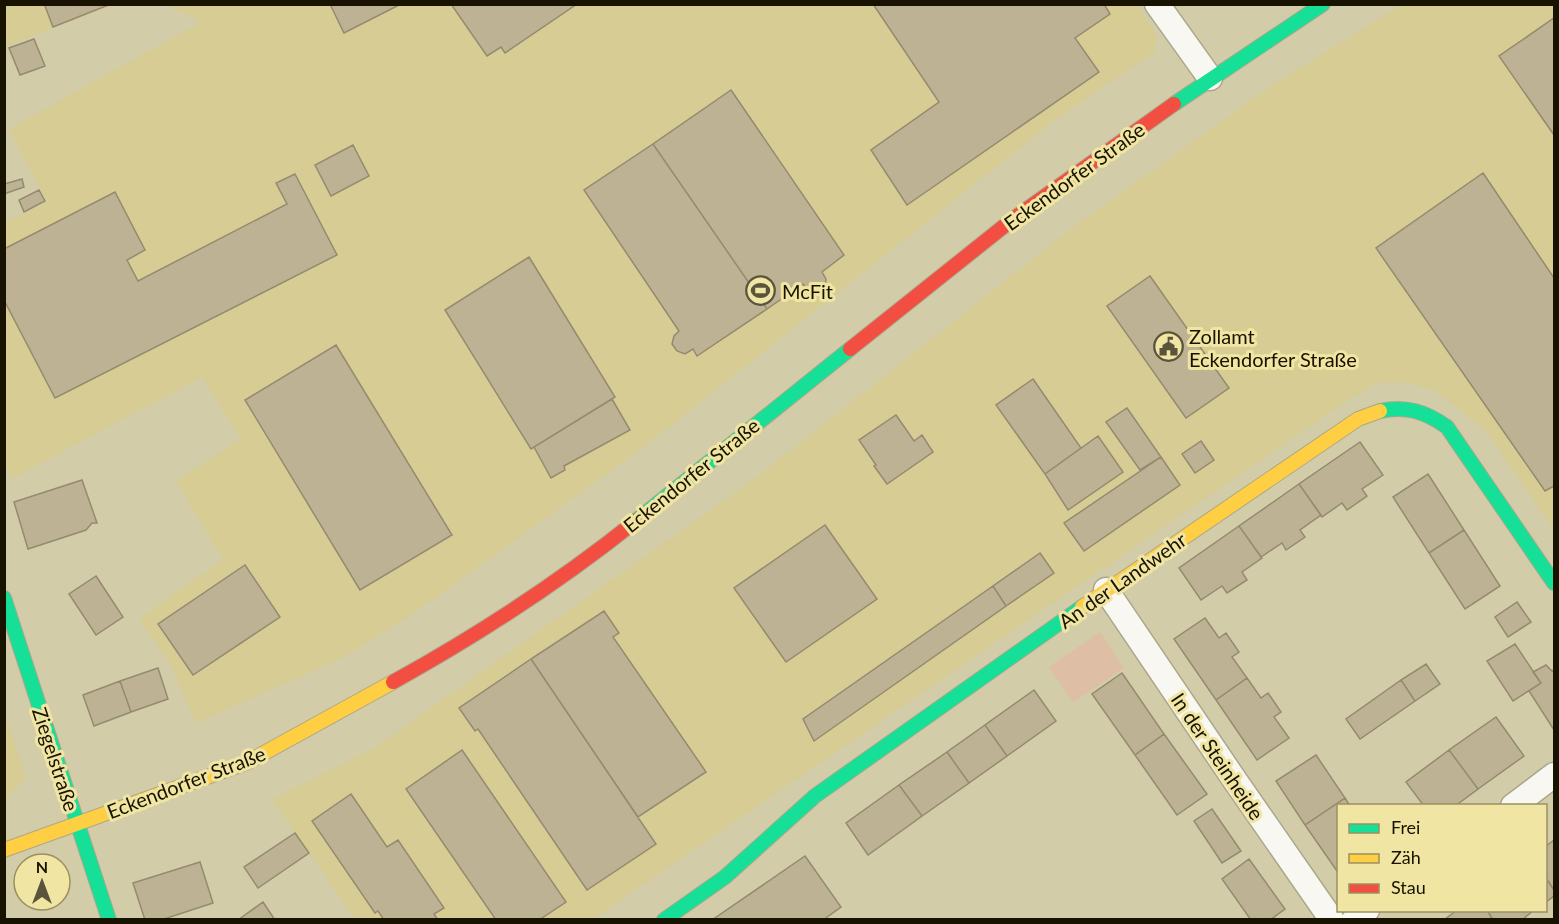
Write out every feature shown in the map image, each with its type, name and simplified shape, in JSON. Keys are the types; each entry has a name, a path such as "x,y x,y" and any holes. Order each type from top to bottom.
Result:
{"street":[{"path":"1157,4 1209,78"},
{"name":"Eckendorfer Straße","path":"4,850 246,763 408,674 522,604 592,555 1013,219 1209,78 1323,4"},
{"name":"An der Landwehr","path":"664,920 725,877 815,795 1106,591 1358,419 1390,407 1405,407 1434,416 1448,427 1554,583"},
{"name":"In der Steinheide","path":"1106,591 1332,920"},
{"name":"Ziegelstraße","path":"4,597 109,920"},
{"path":"1516,804 1554,775"}],"shaded area":[{"path":"1136,4 1156,34 1155,52 1059,117 640,450 414,613 340,659 196,723 171,665 139,619 223,559 176,481 241,439 202,377 11,479 4,459 4,223 47,202 9,129 201,22 167,5"},
{"path":"5,5 115,5 5,46"},
{"path":"1401,5 1554,5 1554,530 1486,431 1437,391 1405,382 1376,383 593,919 355,919 272,799 374,748 757,477 1064,234 1268,88"},
{"path":"1100,632 1124,668 1073,702 1049,667"},
{"path":"4,709 26,777 10,796 5,798"}],"building":[{"path":"48,4 111,4 53,27 45,6"},
{"path":"330,4 401,4 344,33"},
{"path":"451,4 577,4 505,53 501,47 487,56"},
{"path":"873,4 1104,4 1110,14 1075,38 1099,72 907,205 871,150 939,102"},
{"path":"1554,18 1554,135 1499,56"},
{"path":"34,39 45,66 20,75 9,48"},
{"path":"731,90 844,255 822,272 826,279 825,287 817,292 808,291 803,284 767,309 653,144"},
{"path":"653,144 767,309 697,356 693,349 685,354 677,351 672,344 674,336 679,331 584,190"},
{"path":"353,145 369,176 331,196 315,165"},
{"path":"1483,173 1554,278 1554,486 1545,491 1376,248"},
{"path":"295,174 337,255 55,398 4,300 4,249 115,192 145,250 127,260 138,281 287,204 276,183"},
{"path":"22,179 24,187 4,194 4,184"},
{"path":"39,190 45,201 24,212 19,200"},
{"path":"529,257 615,397 531,449 445,310"},
{"name":"Zollamt Eckendorfer Straße","path":"1150,276 1229,388 1186,418 1107,306"},
{"path":"336,345 452,535 360,590 245,400"},
{"path":"1033,379 1081,448 1045,474 996,405"},
{"path":"612,399 630,430 564,466 565,470 551,478 534,447"},
{"path":"1127,408 1161,457 1140,470 1106,422"},
{"path":"896,415 914,441 922,435 933,452 887,484 859,440"},
{"path":"1098,436 1123,472 1068,510 1045,474"},
{"path":"1201,441 1214,460 1195,473 1182,454"},
{"path":"1360,442 1383,475 1362,489 1367,496 1347,510 1342,503 1322,517 1299,484"},
{"path":"1161,457 1180,485 1084,551 1064,523"},
{"path":"1428,474 1464,530 1429,553 1393,497"},
{"path":"82,480 97,523 92,523 86,530 28,549 14,502"},
{"path":"1299,484 1321,515 1300,530 1305,537 1286,550 1282,543 1261,557 1239,526"},
{"path":"825,525 877,599 786,662 734,588"},
{"path":"1239,526 1262,558 1242,572 1247,580 1227,593 1222,586 1201,600 1179,568"},
{"path":"1464,530 1500,586 1465,609 1429,553"},
{"path":"1040,553 1054,573 1006,606 993,586"},
{"path":"245,565 280,617 193,675 158,624"},
{"path":"96,576 123,617 96,635 69,594"},
{"path":"993,586 1006,606 814,741 803,719"},
{"path":"1517,602 1531,622 1508,637 1495,617"},
{"path":"604,611 619,633 613,637 706,772 638,817 531,659"},
{"path":"1205,618 1219,638 1226,633 1239,652 1232,657 1247,678 1216,700 1174,639"},
{"path":"1515,644 1541,683 1513,701 1487,661"},
{"path":"531,659 656,844 587,890 478,729 475,731 459,708"},
{"path":"1426,664 1440,684 1415,701 1401,680"},
{"path":"1546,665 1552,671 1554,670 1554,730 1529,691 1541,683 1533,672"},
{"path":"158,668 168,699 131,712 120,681"},
{"path":"1122,673 1164,734 1135,755 1092,694"},
{"path":"1247,678 1261,698 1268,693 1281,712 1274,717 1289,738 1257,760 1216,700"},
{"path":"1401,680 1415,701 1360,739 1346,719"},
{"path":"120,681 131,712 94,726 83,695"},
{"path":"1034,690 1056,721 1007,756 985,725"},
{"path":"1496,717 1524,756 1478,789 1449,750"},
{"path":"985,725 1007,756 969,783 947,752"},
{"path":"1164,734 1207,794 1177,815 1135,755"},
{"path":"462,750 566,902 539,920 496,920 406,789"},
{"path":"1449,750 1478,789 1458,804 1422,804 1406,782"},
{"path":"947,752 969,783 922,816 899,785"},
{"path":"1316,755 1345,798 1305,825 1276,781"},
{"path":"899,785 922,816 868,855 846,823"},
{"path":"351,794 387,847 398,840 444,908 434,914 438,920 384,920 378,911 375,913 312,821"},
{"path":"1345,798 1349,804 1337,804 1337,871 1305,825"},
{"path":"1212,809 1241,851 1222,863 1194,821"},
{"path":"295,833 309,853 258,888 244,867"},
{"path":"1554,840 1554,890 1547,880 1547,845"},
{"path":"805,856 841,907 823,920 712,920"},
{"path":"1249,859 1285,909 1270,920 1251,920 1222,879"},
{"path":"200,862 213,903 161,920 145,920 133,883"},
{"path":"1547,880 1554,890 1554,896 1547,901"},
{"path":"263,902 275,920 238,920"},
{"path":"1454,912 1488,912 1493,920 1444,920"},
{"path":"1488,912 1532,912 1522,920 1493,920"}],"traffic: fast":[{"path":"1174,104 1323,4"},
{"path":"637,520 850,349"},
{"path":"1380,411 1407,409 1431,417 1447,427 1554,583"},
{"path":"4,598 109,920"},
{"path":"664,920 725,877 815,796 1082,607"}],"traffic: slow":[{"path":"1082,607 1358,419 1380,411"},
{"path":"4,850 246,763 393,682"}],"traffic: jam":[{"path":"850,349 1013,219 1174,104"},
{"path":"393,682 518,606 637,520"}],"place":[{"name":"McFit","path":"761,291"},
{"name":"Zollamt Eckendorfer Straße","path":"1168,347"}]}
